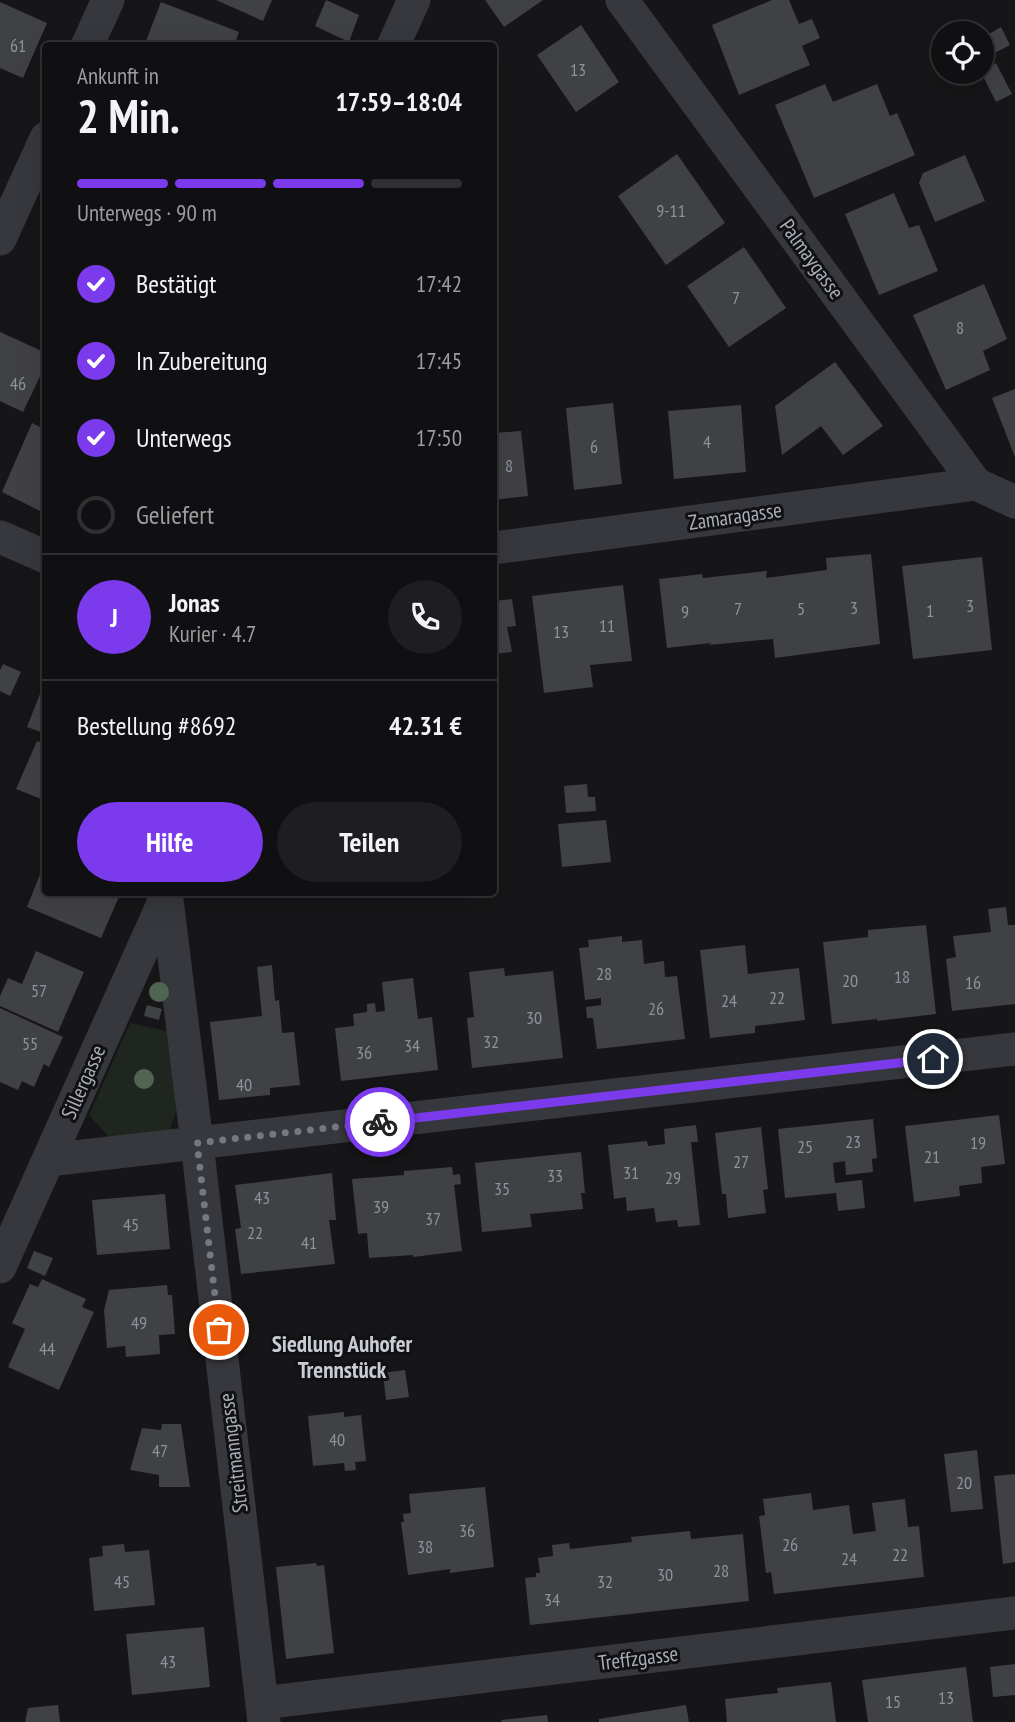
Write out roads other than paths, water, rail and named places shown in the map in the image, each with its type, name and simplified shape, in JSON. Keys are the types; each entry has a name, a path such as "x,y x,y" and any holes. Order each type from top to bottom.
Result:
{"street":[{"path":"89,42 108,0"},
{"path":"395,42 414,0"},
{"name":"Palmaygasse","path":"622,0 976,484 1015,502"},
{"path":"0,239 42,147"},
{"name":"Zamaragasse","path":"497,548 976,484"},
{"path":"0,537 42,554"},
{"name":"Streitmanngasse","path":"166,896 263,1713"},
{"name":"Sillergasse","path":"0,1267 166,896"},
{"path":"48,1160 1015,1049"},
{"name":"Treffzgasse","path":"263,1713 1015,1613"}],"district":[{"name":"Siedlung Auhofer Trennstück","path":"342,1356"}]}
